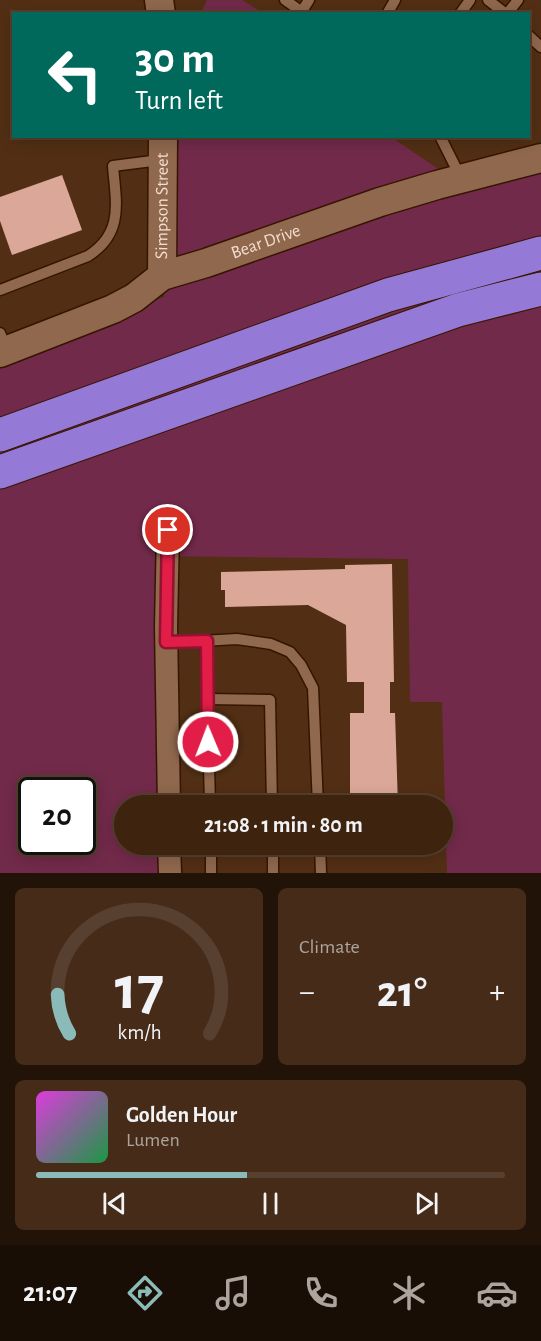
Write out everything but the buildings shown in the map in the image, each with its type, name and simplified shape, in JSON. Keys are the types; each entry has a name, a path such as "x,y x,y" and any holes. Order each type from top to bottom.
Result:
{"highway":[{"path":"0,435 388,295 541,253"},
{"path":"0,472 458,310 541,289"}],"street":[{"name":"Simpson Street","path":"162,276 163,148"},
{"name":"Bear Drive","path":"2,345 113,309 134,298 162,276 206,263 380,202 541,158"},
{"path":"168,530 166,642 169,795"},
{"path":"169,855 170,873"}],"lane":[{"path":"285,0 304,12 309,0"},
{"path":"488,0 504,12"},
{"path":"509,12 518,0"},
{"path":"441,138 461,179"},
{"path":"0,290 96,251 106,242 114,227 116,204 113,166 163,148"},
{"path":"166,642 237,639 272,644 290,652 301,665 313,688 318,795"},
{"path":"207,641 210,795"},
{"path":"207,699 270,700 272,795"},
{"path":"211,855 211,873"},
{"path":"273,855 273,873"},
{"path":"320,855 321,873"}],"shaded area":[{"path":"207,0 242,0 261,12 201,12"},
{"path":"179,138 392,138 443,172 541,154 541,873 447,873 446,855 453,855 453,795 445,795 442,702 410,702 408,559 159,556 158,795 114,795 114,855 158,855 159,873 0,873 0,353 164,297"}],"route":[{"path":"168,530 166,642 207,641 208,742"}]}
